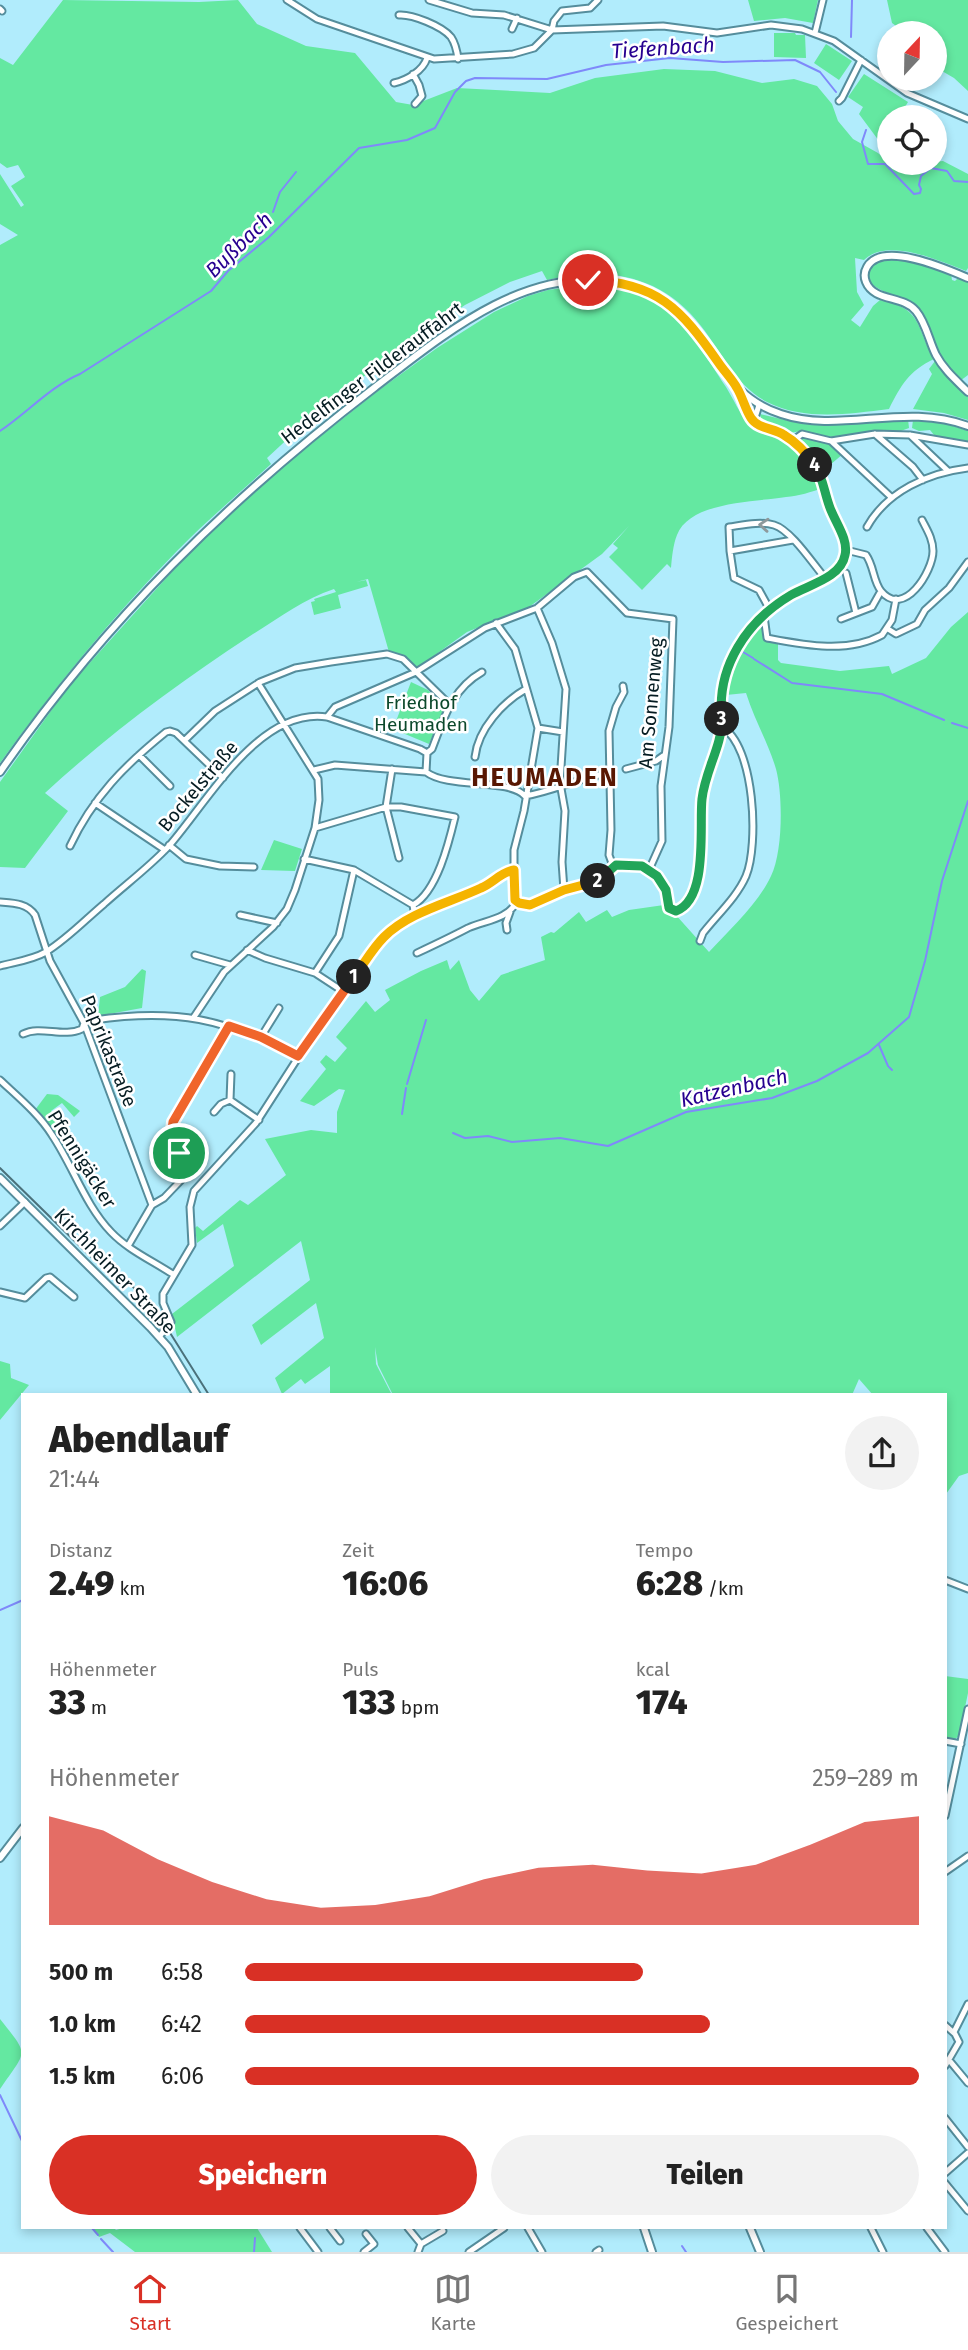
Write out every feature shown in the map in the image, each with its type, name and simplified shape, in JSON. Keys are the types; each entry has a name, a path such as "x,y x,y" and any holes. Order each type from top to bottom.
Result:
{"main road":[{"path":"968,278 930,264 892,255 872,260 864,276 871,289 878,294 912,306 919,314 937,358 968,392"},
{"name":"Hedelfinger Filderauffahrt","path":"0,772 64,685 110,630 217,518 314,434 432,344 487,309 525,293 574,281 612,282 638,288 662,299 681,314 698,333 737,387 757,404 785,416 810,420 920,416 968,426"},
{"name":"Kirchheimer Straße","path":"0,1178 159,1337 196,1393"},
{"path":"0,1858 21,1831"},
{"path":"644,2229 652,2252"},
{"path":"750,2229 760,2252"}],"street":[{"path":"429,0 472,13 517,18 552,30 663,26 717,33 771,25 793,27 834,41 907,93 968,119"},
{"path":"291,1 317,19 427,58 457,59 499,57 529,50 552,30 554,21 562,12 590,8 598,0"},
{"path":"815,33 823,0"},
{"path":"399,15 414,16 443,30 451,37 457,49 457,59"},
{"path":"513,29 517,18"},
{"path":"394,83 423,67 427,58"},
{"path":"839,101 861,60"},
{"path":"413,74 422,96 415,104"},
{"path":"517,902 530,905 564,890 600,879 613,866 634,864 649,870 662,882 669,908 676,911 683,908 699,872 702,799 722,727 721,695 726,670 747,634 770,610 841,566 846,550 829,506 821,474 792,441 754,421 737,387"},
{"path":"749,415 757,404"},
{"path":"754,421 757,404"},
{"path":"792,441 802,434 831,441 875,434 910,435 968,445"},
{"path":"875,434 913,467 923,480"},
{"path":"910,435 948,471"},
{"path":"831,441 891,497"},
{"path":"867,527 881,506 891,497 923,480 948,471 968,468"},
{"path":"960,469 968,474"},
{"path":"846,550 866,555 872,563 881,591 896,599 912,594 933,554 932,541 922,520"},
{"path":"770,610 759,590 734,578 729,527 746,524 779,526 825,578"},
{"path":"730,551 793,540"},
{"path":"888,629 896,634 917,624 925,610 948,588 968,562"},
{"name":"Am Sonnenweg","path":"537,608 583,572 590,575 627,613 673,619 669,727 660,786 662,841 649,870"},
{"path":"846,573 856,613"},
{"path":"841,620 872,607 881,591"},
{"path":"764,616 767,638 822,647 857,643 879,637 888,629 896,599"},
{"path":"327,717 335,707 416,672 496,623 537,608 552,643 566,689 561,786 565,811 562,862 564,890"},
{"path":"496,623 515,649 538,728 524,811 514,850 514,895 517,902"},
{"path":"185,740 215,711 258,683 295,668 387,654 402,659 450,705"},
{"path":"426,772 427,753 432,749 450,705 470,679 482,673"},
{"path":"194,1017 216,981 230,965 277,923 293,893 315,828 320,789 313,770 258,683"},
{"path":"613,866 609,855 609,731 624,692 623,686"},
{"path":"475,757 481,736 499,711 511,697 526,689"},
{"name":"Bockelstraße","path":"0,966 32,958 47,951 128,884 167,847 252,746 285,725 304,717 327,717 427,753"},
{"path":"700,941 703,933 741,886 750,864 750,789 734,738 722,727"},
{"path":"538,728 563,732"},
{"path":"70,846 104,789 138,755 170,731 185,740 223,778"},
{"path":"138,755 170,786"},
{"path":"626,769 656,761 663,756"},
{"path":"313,770 335,765 426,772 431,776 462,782 515,789 525,796 589,775 610,773"},
{"path":"392,769 386,807 399,858"},
{"path":"95,803 186,859 220,866 254,867"},
{"path":"315,828 386,807 401,807 454,817 443,859 424,895 413,905"},
{"path":"304,859 354,870 372,879 413,905 415,917"},
{"path":"315,973 339,936 354,870"},
{"path":"159,1337 171,1322 162,1298 192,1245 190,1207 194,1191 259,1120 298,1056 384,937 415,917 484,887 504,872 514,870"},
{"name":"Paprikastraße","path":"0,902 31,908 47,951 84,1023 152,1205"},
{"path":"507,930 507,919 517,902"},
{"path":"417,953 510,912"},
{"path":"240,915 277,923"},
{"path":"247,950 315,973 344,992"},
{"path":"195,955 230,965"},
{"path":"261,1037 279,1008"},
{"path":"23,1034 30,1030 71,1033 82,1029 84,1023 145,1014 194,1017 261,1037 298,1056"},
{"path":"128,1246 152,1205 164,1198 185,1176 172,1130 173,1122 229,1026"},
{"path":"230,1100 231,1074"},
{"name":"Pfennigäcker","path":"0,1080 51,1132 101,1220 116,1237 174,1275"},
{"path":"230,1100 259,1120"},
{"path":"214,1112 221,1104 230,1100"},
{"path":"0,1226 25,1202"},
{"path":"0,1292 25,1298 50,1277 74,1297"},
{"path":"947,1581 968,1589"},
{"path":"947,1807 968,1709"},
{"path":"947,1741 961,1744"},
{"path":"947,1780 953,1781"},
{"path":"947,1871 968,1856"},
{"path":"954,2032 968,2004"},
{"path":"947,2027 954,2032 959,2042"},
{"path":"959,2042 967,2042"},
{"path":"959,2042 947,2063 968,2083"},
{"path":"947,2121 968,2150 947,2171"},
{"path":"947,2185 968,2211"},
{"path":"304,2229 318,2252"},
{"path":"331,2229 341,2241"},
{"path":"409,2229 421,2244"},
{"path":"491,2229 495,2234"},
{"path":"469,2252 502,2229"},
{"path":"529,2229 542,2252"},
{"path":"871,2229 880,2251"},
{"path":"928,2229 945,2252"},
{"path":"418,2252 421,2244 443,2231"},
{"path":"364,2252 374,2244 366,2234"}],"green space":[{"path":"63,0 238,0 257,24 306,46 355,53 396,102 413,105 457,88 550,93 595,78 664,69 715,71 762,83 794,79 817,86 832,104 838,121 853,139 877,152 877,175 947,175 947,163 968,174 968,268 966,271 929,257 900,251 874,253 864,260 855,258 857,292 864,305 851,320 860,327 880,300 904,308 916,320 934,359 918,368 907,380 889,409 842,414 796,412 781,408 756,395 738,378 686,309 651,285 632,279 591,274 547,280 542,271 510,282 465,305 413,340 374,372 348,383 267,458 271,464 188,540 107,627 41,707 0,763 0,245 18,235 0,224 0,174 21,207 24,205 11,186 25,177 18,165 7,168 0,163 0,58 13,65"},
{"path":"748,0 818,0 813,23 785,18 754,21"},
{"path":"887,0 968,0 968,91 947,74 947,21 892,21"},
{"path":"774,33 805,35 806,58 774,57"},
{"path":"826,44 852,61 839,80 814,63"},
{"path":"864,74 877,82 877,91 891,91 908,102 906,105 877,105 877,138 859,114 863,107 848,97"},
{"path":"901,258 951,274 952,280 955,281 959,277 968,281 968,375 960,381 938,352 921,311 915,305 871,283 868,276 874,263 884,259"},
{"path":"589,284 638,294 672,315 699,346 746,420 793,445 811,465 823,488 796,496 725,505 695,515 684,524 677,535 671,568 667,564 642,590 609,557 618,548 613,544 629,526 602,554 529,607 467,632 417,668 402,655 389,652 368,579 356,582 366,580 368,586 338,595 341,608 314,615 311,602 336,592 334,589 312,598 196,672 144,710 69,772 45,793 68,811 25,868 0,867 0,782 68,687 186,556 265,480 437,348 494,312 528,296"},
{"path":"935,361 968,397 968,420 944,413 913,409 932,374 929,369"},
{"path":"760,414 794,422 821,424 908,419 909,428 898,432 862,432 836,438 801,431 790,433 762,422"},
{"path":"913,420 947,424 968,431 968,442 934,435 930,430 919,431 912,428"},
{"path":"804,437 827,443 843,454 824,470 801,445 800,441"},
{"path":"968,612 968,1473 959,1476 947,1493 947,1393 871,1393 859,1379 853,1393 392,1393 378,1365 375,1347 376,1364 391,1393 330,1393 330,1366 305,1384 301,1379 282,1393 275,1378 324,1338 316,1303 261,1345 252,1325 310,1280 301,1241 177,1337 172,1314 234,1266 223,1224 197,1243 195,1228 197,1226 203,1231 240,1200 248,1205 286,1175 265,1139 311,1130 337,1133 337,1112 345,1090 339,1089 314,1106 300,1101 326,1069 320,1062 326,1055 335,1062 347,1048 336,1037 366,1001 375,1012 390,1000 385,990 447,960 450,970 459,960 470,990 479,1001 501,975 545,960 541,937 554,933 579,912 586,922 607,910 612,917 629,910 664,905 709,952 751,906 771,876 778,853 781,808 778,780 773,759 746,693 726,695 739,655 763,622 765,639 778,642 778,660 781,663 840,671 889,666 892,674 926,658 951,627"},
{"name":"Friedhof Heumaden","path":"411,682 428,690 445,708 429,744 393,729"},
{"path":"274,840 302,849 295,871 261,870"},
{"path":"142,969 146,971 142,1008 98,1016 100,997 125,987"},
{"path":"47,1094 58,1095 80,1111 74,1117 62,1103 51,1111 63,1127 55,1134 35,1110"},
{"path":"0,1361 10,1364 11,1378 29,1385 0,1420"},
{"path":"947,1676 968,1679 968,1693 959,1736 955,1739 947,1738"},
{"path":"0,2019 16,2040 21,2053 16,2067 0,2089"},
{"path":"93,2229 258,2229 272,2252 135,2252 110,2233 99,2237"}],"waterway":[{"path":"851,37 852,0"},
{"name":"Bußbach","path":"0,431 59,385 211,291 228,271 269,237 359,148 407,140 435,128 455,92 466,81 475,78 547,79 606,65 670,58 723,62 795,60 820,72 836,92"},
{"path":"866,130 862,142 868,164 885,164 914,194 920,193 921,176 931,168 947,171 954,181 968,182"},
{"path":"273,212 280,192 296,172"},
{"path":"743,652 753,658"},
{"path":"754,659 792,683 882,694 944,720"},
{"path":"952,723 968,728"},
{"name":"Katzenbach","path":"453,1133 465,1138 488,1136 512,1142 560,1138 608,1146 686,1112 772,1098 817,1081 868,1053 909,1017 925,961 942,881 968,801"},
{"path":"407,1084 426,1020"},
{"path":"879,1045 888,1066"},
{"path":"889,1067 892,1070"},
{"path":"402,1114 406,1088"},
{"path":"0,1610 21,1601"},
{"path":"0,2095 21,2139"},
{"path":"93,2229 98,2235"},
{"path":"254,2252 255,2238"},
{"path":"101,2239 113,2252"},
{"path":"682,2246 686,2252"}],"tram line":[{"path":"0,1168 90,1256 125,1279 147,1301 208,1393"}],"district":[{"name":"HEUMADEN","path":"545,777"}],"route":[{"path":"179,1153 172,1130 173,1122 229,1026 261,1037 298,1056 373,949 395,928 415,917 484,887 511,870 514,870 515,900 523,905 538,903 564,890 591,884 600,879 608,869 624,864 642,866 657,876 666,890 669,908 673,910 680,911 691,894 699,872 702,799 722,727 721,695 726,670 747,634 770,610 841,566 846,555 845,544 829,506 821,474 813,462 785,435 758,425 751,419 737,387 681,314 662,299 638,288 588,280"}],"water label":[{"name":"Tiefenbach","path":"663,48"}]}
